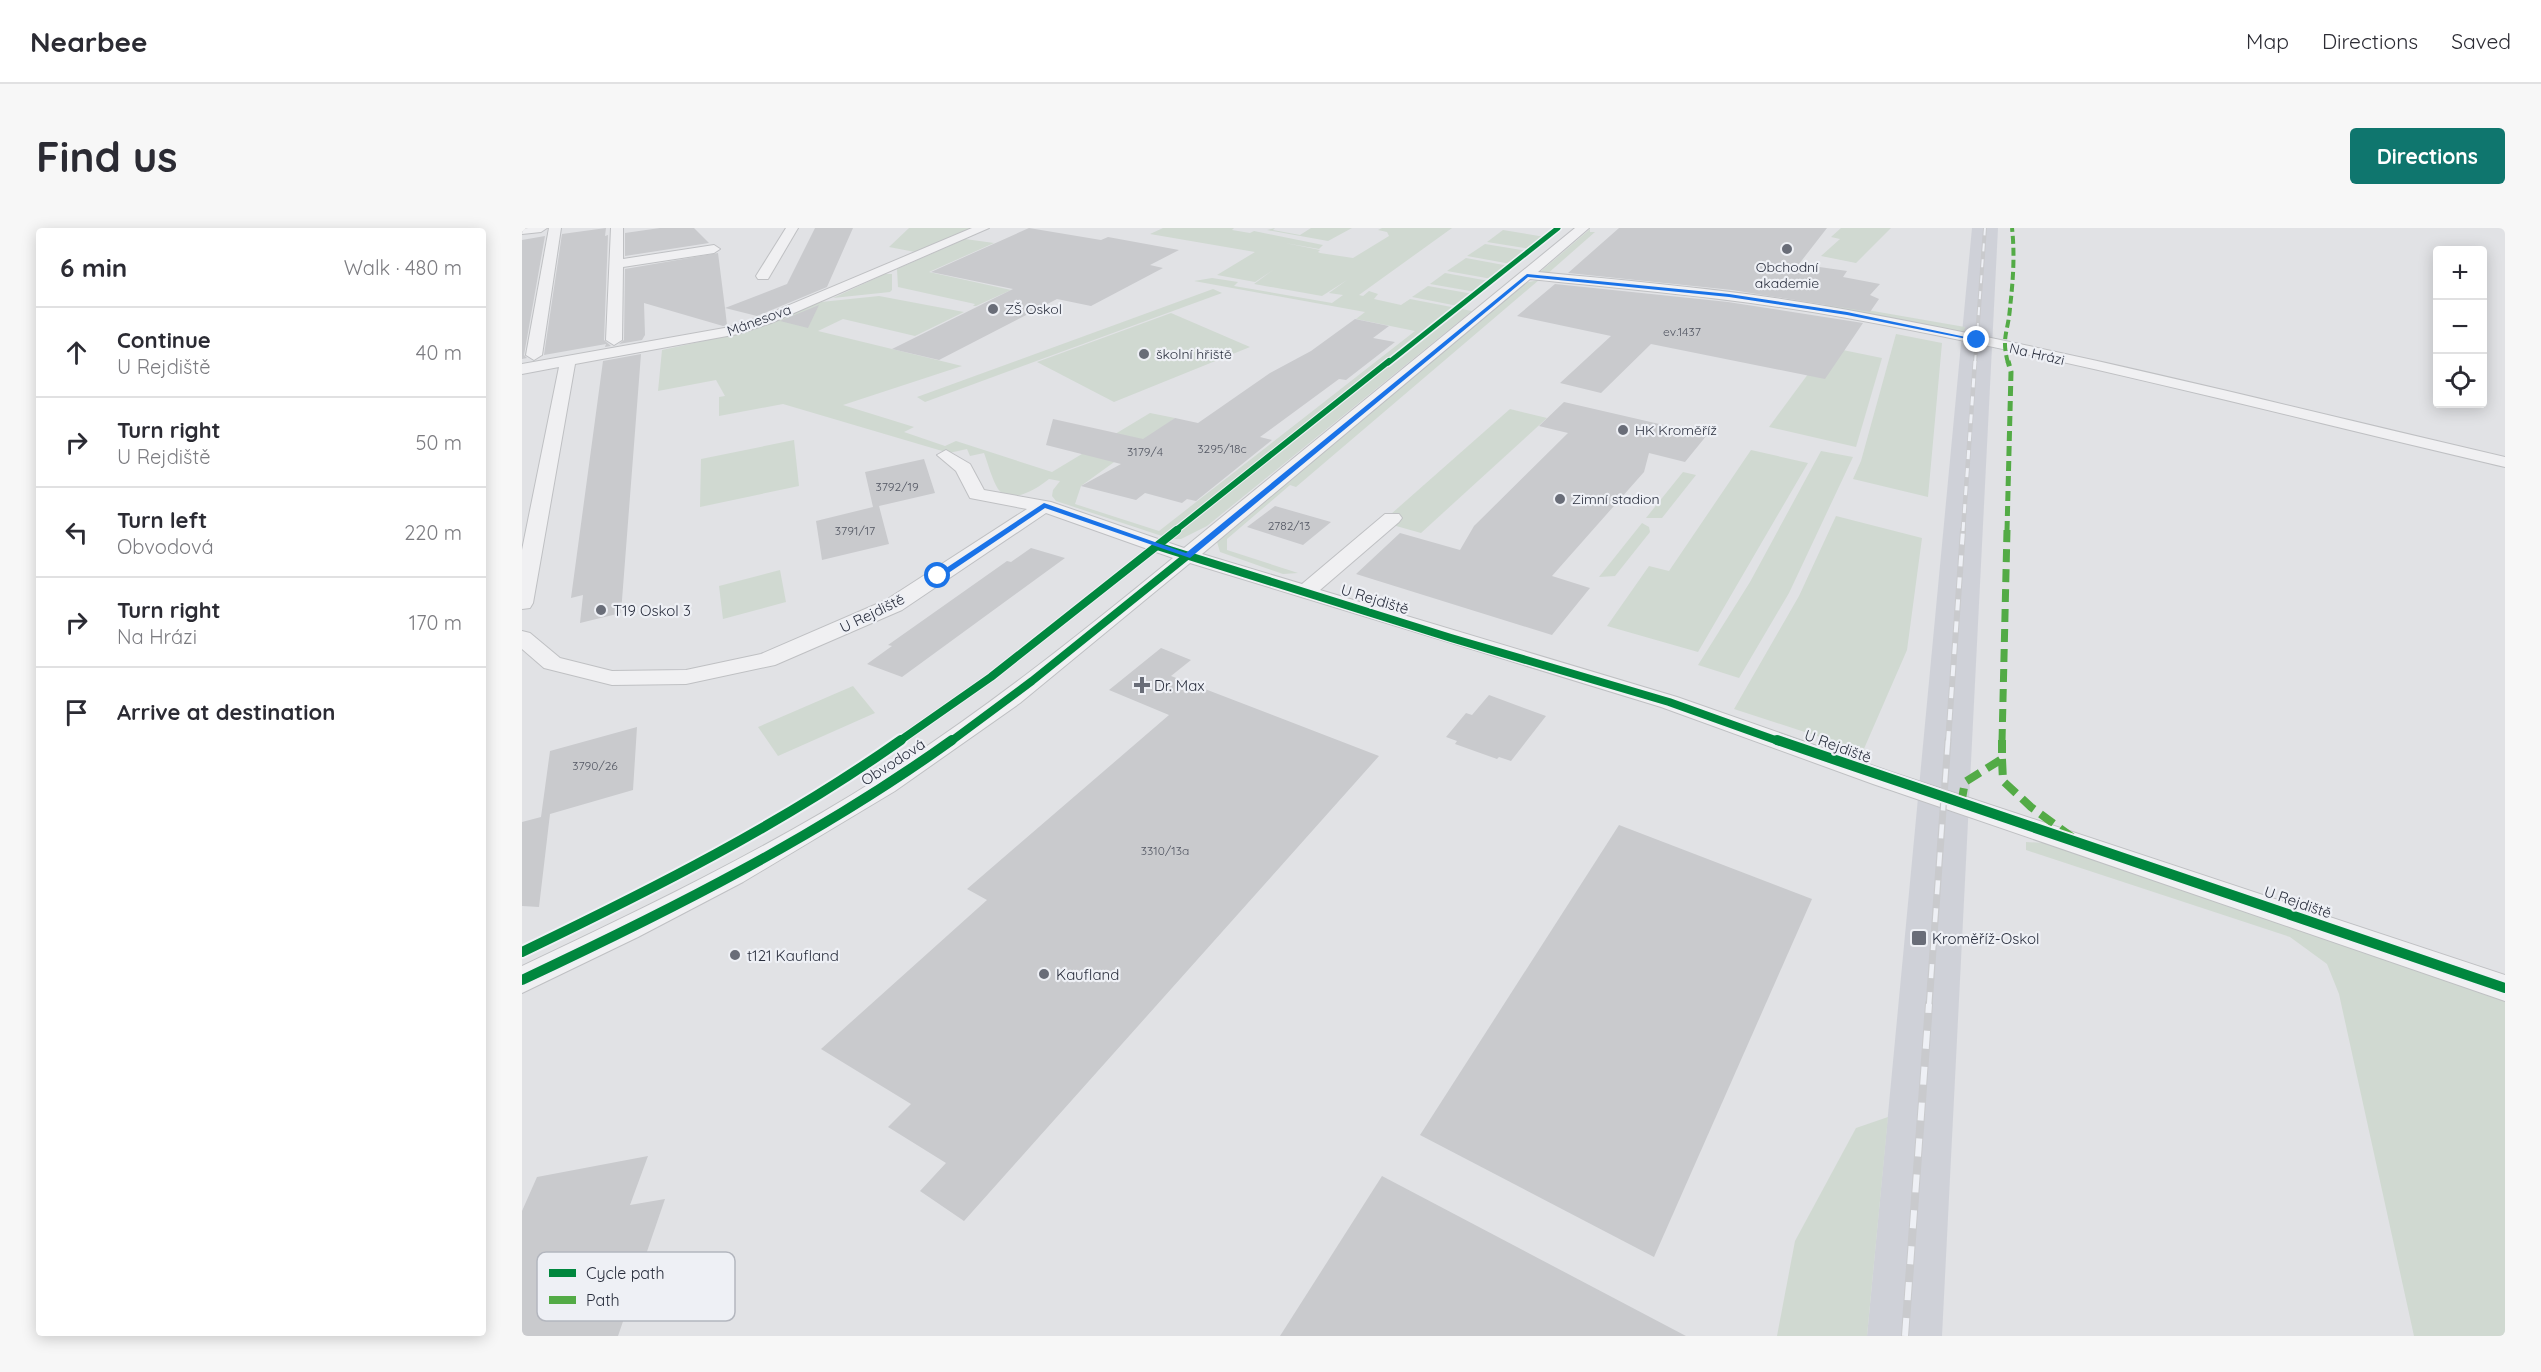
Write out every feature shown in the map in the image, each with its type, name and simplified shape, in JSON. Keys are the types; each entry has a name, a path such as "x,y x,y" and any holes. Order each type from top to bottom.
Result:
{"street":[{"path":"522,230 541,228"},
{"path":"534,355 555,228"},
{"path":"614,340 622,281 618,264 622,246 617,228"},
{"path":"763,276 792,228"},
{"name":"Mánesova","path":"522,369 714,336 766,320 983,228"},
{"name":"Obvodová","path":"522,980 680,904 797,841 935,753 1022,689 1187,556 1583,228"},
{"path":"618,264 714,249"},
{"name":"Na Hrázi","path":"1527,275 1718,294 1847,314 1994,344 2505,462"},
{"path":"522,603 530,523 568,362"},
{"path":"946,454 964,468 977,494 1044,506"},
{"name":"U Rejdiště","path":"522,638 552,663 612,678 686,677 766,660 894,605 1044,506 1187,556 1669,702 1882,778 2505,988"},
{"path":"1305,592 1392,518"}],"shaded area":[{"path":"909,228 973,228 915,252 889,247"},
{"path":"1163,228 1234,228 1232,230 1250,233 1254,231 1323,245 1319,249 1285,243 1320,250 1318,252 1320,253 1353,258 1389,236 1387,232 1378,230 1382,228 1452,228 1359,295 1363,296 1369,291 1378,294 1374,299 1401,305 1410,299 1472,311 1207,526 1181,539 1171,539 1056,501 1052,496 1053,490 1060,481 1049,479 1031,491 1017,496 1003,494 996,485 984,453 970,456 967,449 949,453 783,404 719,416 719,397 725,396 716,380 658,391 662,350 745,332 821,302 879,296 964,312 915,336 843,319 818,331 962,366 843,405 914,427 904,432 945,446 956,441 1052,472 1150,413 1175,418 1081,486 1075,504 1159,531 1415,331 1356,319 1365,312 1194,281 1212,278 1238,282 1234,286 1332,303 1343,295 1329,293 1347,280 1322,296 1254,284 1273,270 1255,282 1217,275 1255,252 1150,234"},
{"path":"1275,228 1273,230 1300,235 1311,228 1352,228 1328,241 1267,230"},
{"path":"1841,228 1891,228 1856,263 1821,256 1840,239 1831,237"},
{"path":"1972,228 1998,228 1942,1336 1867,1336"},
{"path":"1590,229 1590,232 1595,232 1546,275 1540,272"},
{"path":"1503,230 1545,237 1530,249 1487,242"},
{"path":"965,239 994,243 929,272 1011,290 973,306 975,304 898,287 897,269"},
{"path":"1485,244 1528,251 1511,264 1467,256"},
{"path":"1466,258 1509,266 1492,279 1447,271"},
{"path":"1445,273 1489,281 1476,292 1430,284"},
{"path":"885,274 892,274 890,292 833,298"},
{"path":"1539,280 1296,487 1290,485 1227,539 1227,550 1298,573 1283,574 1220,552 1217,542 1223,534 1524,283"},
{"path":"1428,286 1473,294 1458,306 1412,297"},
{"path":"1213,289 1222,293 925,402 917,397"},
{"path":"1827,303 1965,327 1964,334 1824,306"},
{"name":"školní hřiště","path":"1171,313 1250,347 1114,402 1037,362"},
{"path":"1896,334 1942,343 1928,497 1853,479 1861,461"},
{"path":"1828,347 1882,358 1856,447 1769,427"},
{"path":"1510,409 1547,418 1421,533 1382,522"},
{"path":"794,440 799,486 700,507 701,459"},
{"path":"1751,450 1808,463 1698,652 1607,626 1649,566 1669,571"},
{"path":"1821,451 1853,457 1789,593 1739,678 1698,665 1750,582"},
{"path":"1683,472 1696,475 1662,518 1646,518"},
{"path":"1836,516 1922,538 1907,650 1863,751 1734,709 1799,596"},
{"path":"1642,523 1649,527 1650,532 1615,576 1599,577"},
{"path":"780,570 786,602 723,619 719,586"},
{"path":"853,686 875,713 778,756 758,727"},
{"path":"2026,842 2084,845 2505,988 2505,1336 2414,1336 2339,994 2327,964 2290,937 2026,850"},
{"path":"1888,1117 1867,1336 1777,1336 1795,1241 1856,1128"}],"building":[{"path":"606,228 605,236 608,235 604,340 611,346 605,347 606,344 544,355 562,234"},
{"path":"660,228 694,228 709,243 625,256 625,233"},
{"path":"815,228 853,228 827,287 757,316 725,308 787,284"},
{"path":"1029,228 1101,240 1108,237 1179,250 1150,265 1163,268 1091,306 1057,299 939,360 892,349 1013,289 931,272"},
{"path":"1619,228 1827,228 1799,264 1847,271 1843,277 1880,284 1870,295 1879,299 1870,312 1732,290 1568,273"},
{"path":"545,236 524,355 527,358 522,359 522,240"},
{"path":"718,253 727,325 723,326 644,303 645,335 642,340 619,344 624,340 625,269"},
{"path":"1555,284 1728,302 1863,323 1825,379 1651,344 1601,393 1560,383 1611,336 1517,316"},
{"path":"819,305 808,328 780,321"},
{"path":"1355,319 1389,326 1373,338 1395,342 1346,380 1339,379 1260,437 1272,440 1196,501 1187,499 1182,503 1145,493 1136,500 1081,486 1121,464 1046,445 1053,419 1143,439 1175,418 1198,423 1270,373 1311,351"},
{"path":"641,354 621,613 580,623 583,595 571,598 603,361"},
{"path":"1564,402 1707,435 1685,462 1649,453 1644,472 1552,576 1590,588 1552,635 1356,574 1400,533 1460,550 1474,526 1568,433 1539,426"},
{"path":"924,459 935,493 879,506 889,544 822,560 816,521 873,507 865,472"},
{"path":"1275,506 1331,522 1303,545 1247,527"},
{"path":"1031,548 1065,558 902,677 867,664 892,646 888,645 1007,561 1011,562"},
{"name":"Kaufland","path":"1161,648 1191,660 1171,676 1379,756 964,1221 920,1191 946,1163 888,1127 911,1104 821,1049 987,900 967,889 1169,715 1109,690"},
{"path":"1489,695 1546,716 1511,761 1499,757 1497,759 1455,744 1457,741 1446,737 1466,713 1472,715"},
{"path":"637,727 633,790 550,814 539,907 522,906 522,822 541,817 550,751"},
{"path":"1619,825 1812,899 1654,1257 1420,1135"},
{"path":"648,1156 630,1205 665,1199 647,1252 537,1252 537,1321 623,1321 618,1336 522,1336 522,1211 537,1177"},
{"path":"1382,1176 1686,1336 1280,1336"}],"railway":[{"path":"1975,363 1985,228"},
{"path":"1963,531 1975,361"},
{"path":"1948,742 1963,530"},
{"path":"1929,1006 1948,740"},
{"path":"1905,1336 1929,1004"}],"marked path":[{"path":"1961,804 1965,782 2002,759 2011,372 2003,345 2010,311 2014,248 2012,228"},
{"path":"2002,759 2003,781 2031,807 2072,837"}],"cycle path":[{"path":"522,952 665,883 837,785 991,677 1558,228"},
{"path":"1157,546 1451,638 1669,702 1882,778 2505,988"},
{"path":"522,980 734,875 887,785 1000,705 1187,556"}],"place":[{"name":"Obchodní akademie","path":"1787,249"},
{"name":"ZŠ Oskol","path":"993,309"},
{"name":"školní hřiště","path":"1144,354"},
{"name":"HK Kroměříž","path":"1623,430"},
{"name":"Zimní stadion","path":"1560,499"},
{"name":"T19 Oskol 3","path":"601,610"},
{"name":"Dr. Max","path":"1142,685"},
{"name":"Kroměříž-Oskol","path":"1919,938"},
{"name":"t121 Kaufland","path":"735,955"},
{"name":"Kaufland","path":"1044,974"}],"route":[{"path":"938,576 1044,506 1187,556 1527,275 1729,295 1847,314 1977,340"}]}
